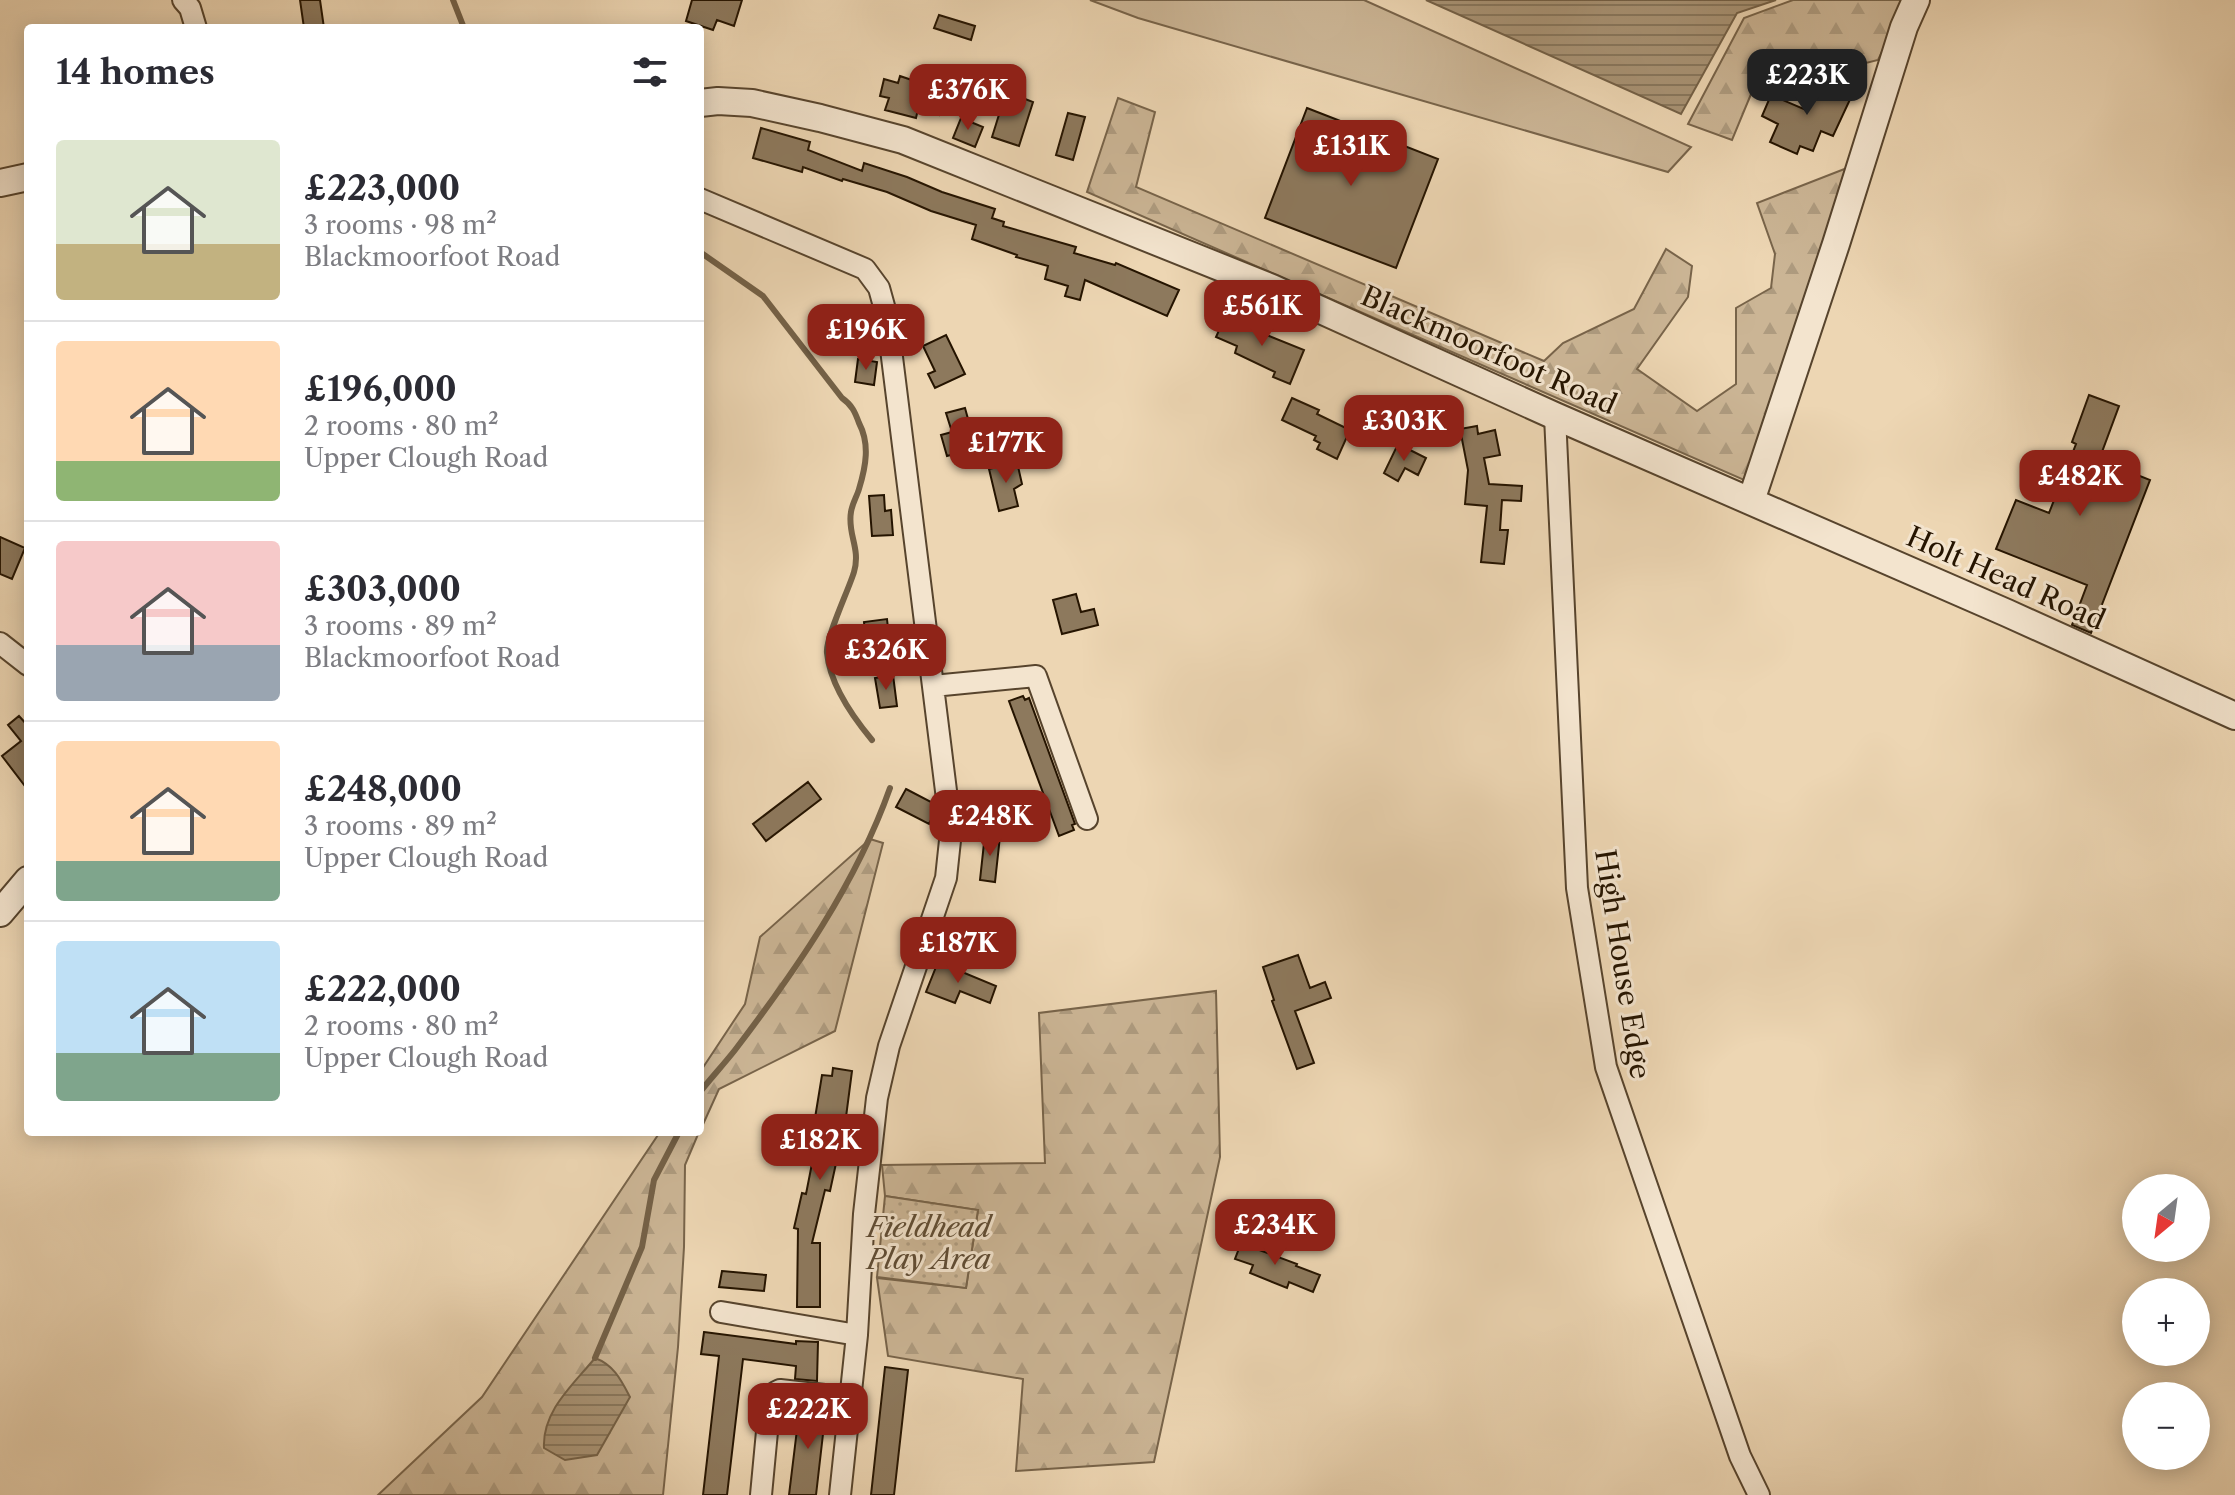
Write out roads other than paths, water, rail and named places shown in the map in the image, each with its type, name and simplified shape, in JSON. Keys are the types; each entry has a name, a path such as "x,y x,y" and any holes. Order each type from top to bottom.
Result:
{"street":[{"path":"183,0 190,8 195,24"},
{"path":"1751,501 1904,27 1916,0"},
{"name":"Blackmoorfoot Road","path":"704,103 752,103 903,140 1272,288 1751,501"},
{"path":"0,183 24,178"},
{"path":"704,201 865,269 879,288 889,331 951,831 946,878 889,1046 877,1098 840,1495"},
{"name":"High House Edge","path":"1555,416 1577,888 1606,1067 1740,1456 1759,1495"},
{"name":"Holt Head Road","path":"1751,501 2235,716"},
{"path":"0,643 24,662"},
{"path":"933,686 1036,676 1087,819"},
{"path":"0,913 24,885"},
{"path":"721,1312 857,1335"},
{"path":"761,1495 770,1400 776,1392 851,1398"}],"waterway":[{"path":"453,0 462,24"},
{"path":"704,255 763,296 851,406 862,431 866,447 865,464 850,520 856,563 827,653 837,688 872,740"},
{"path":"704,1087 758,1020 823,925 860,858 890,788"},
{"path":"595,1358 642,1247 654,1180 677,1136"}],"park label":[{"name":"Fieldhead Play Area","path":"929,1243"}]}
